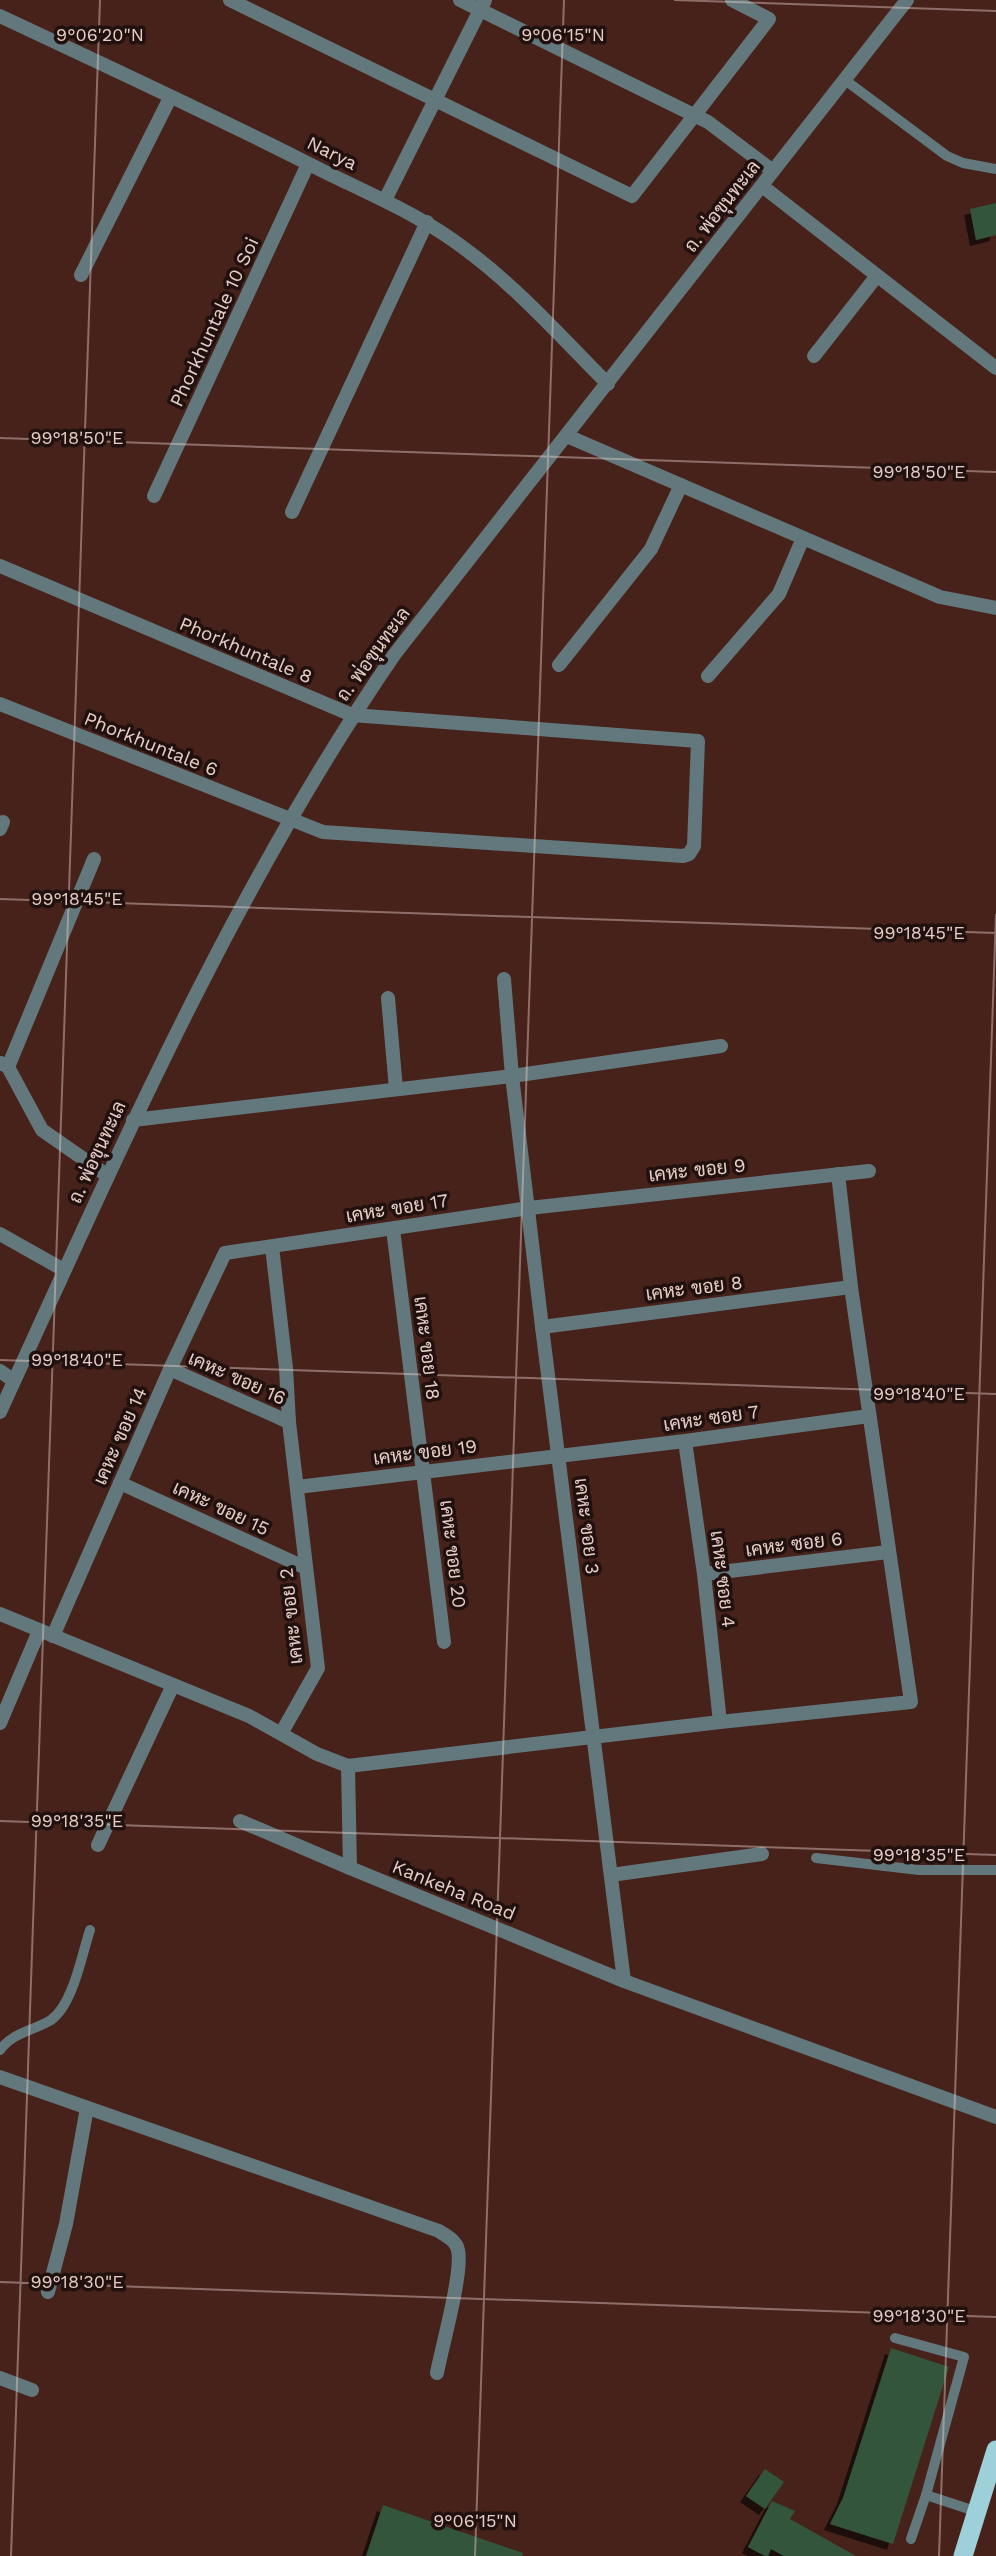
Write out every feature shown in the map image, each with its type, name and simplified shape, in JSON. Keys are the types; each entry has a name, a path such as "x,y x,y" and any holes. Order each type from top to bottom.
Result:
{"highway":[{"path":"963,2556 996,2450"}],"street":[{"path":"230,0 434,102 632,196 769,19 732,0"},
{"path":"460,0 482,5 708,122 773,171"},
{"name":"ถ. พ่อขุนทะเล","path":"0,1412 133,1120 209,965 289,819 352,715 394,655 907,0"},
{"path":"385,200 482,5"},
{"name":"Narya","path":"0,16 211,115 427,222 517,290 608,384"},
{"path":"81,275 170,98"},
{"name":"Phorkhuntale 10 Soi","path":"154,496 308,164"},
{"path":"762,186 996,368"},
{"path":"292,512 427,222"},
{"path":"814,356 876,276"},
{"path":"567,436 940,597 996,608"},
{"path":"559,665 651,549 681,485"},
{"path":"708,676 779,594 803,538"},
{"name":"Phorkhuntale 8","path":"0,566 352,715 698,741"},
{"name":"Phorkhuntale 6","path":"0,704 323,832 683,856 690,854 694,846 698,741"},
{"path":"94,859 4,1064 42,1130 108,1176"},
{"name":"เคหะ ขอย 3","path":"504,979 512,1076 542,1327 624,1981"},
{"path":"388,998 396,1089"},
{"path":"133,1120 512,1076 721,1046"},
{"name":"เคหะ ขอย 9","path":"529,1208 869,1171"},
{"path":"0,1614 249,1716 282,1732 317,1754 348,1766 911,1702 851,1287 838,1174"},
{"name":"เคหะ ขอย 17","path":"225,1253 529,1208"},
{"name":"เคหะ ขอย 18","path":"393,1229 423,1471"},
{"path":"0,1234 64,1270"},
{"path":"272,1247 297,1487"},
{"name":"เคหะ ขอย 14","path":"53,1636 170,1369 225,1253"},
{"name":"เคหะ ขอย 8","path":"542,1327 851,1287"},
{"name":"เคหะ ขอย 16","path":"170,1369 289,1422"},
{"path":"0,1371 14,1381"},
{"name":"เคหะ ซอย 7","path":"559,1456 869,1416"},
{"name":"เคหะ ซอย 4","path":"685,1441 704,1574 720,1722"},
{"name":"เคหะ ขอย 19","path":"297,1487 559,1456"},
{"name":"เคหะ ขอย 20","path":"423,1471 444,1642"},
{"name":"เคหะ ขอย 15","path":"120,1483 306,1567"},
{"name":"เคหะ ขอย 2","path":"282,1732 318,1668 297,1487"},
{"name":"เคหะ ซอย 6","path":"704,1574 888,1552"},
{"path":"0,1723 39,1631"},
{"path":"98,1845 173,1685"},
{"path":"348,1766 350,1868"},
{"name":"Kankeha Road","path":"240,1821 624,1981 996,2117"},
{"path":"611,1875 762,1854"},
{"path":"0,2077 439,2231 451,2239 458,2250 459,2269 437,2373"},
{"path":"48,2292 66,2224 86,2108"},
{"path":"0,2378 32,2389"}],"lane":[{"path":"845,80 947,156 963,163 996,169"},
{"path":"816,1858 919,1870 996,1870"},
{"path":"0,2050 15,2036 55,2018 70,1995 90,1930"},
{"path":"895,2338 964,2357 926,2496 911,2539"},
{"path":"926,2496 978,2512"}],"building":[{"path":"996,203 996,235 976,240 970,209"},
{"path":"891,2348 949,2367 893,2544 830,2524 843,2498"},
{"path":"765,2469 784,2482 765,2509 746,2496"},
{"path":"772,2501 795,2511 790,2519 856,2556 784,2556 771,2549 768,2556 765,2556 748,2547"},
{"path":"383,2505 523,2553 522,2556 366,2556"}]}
